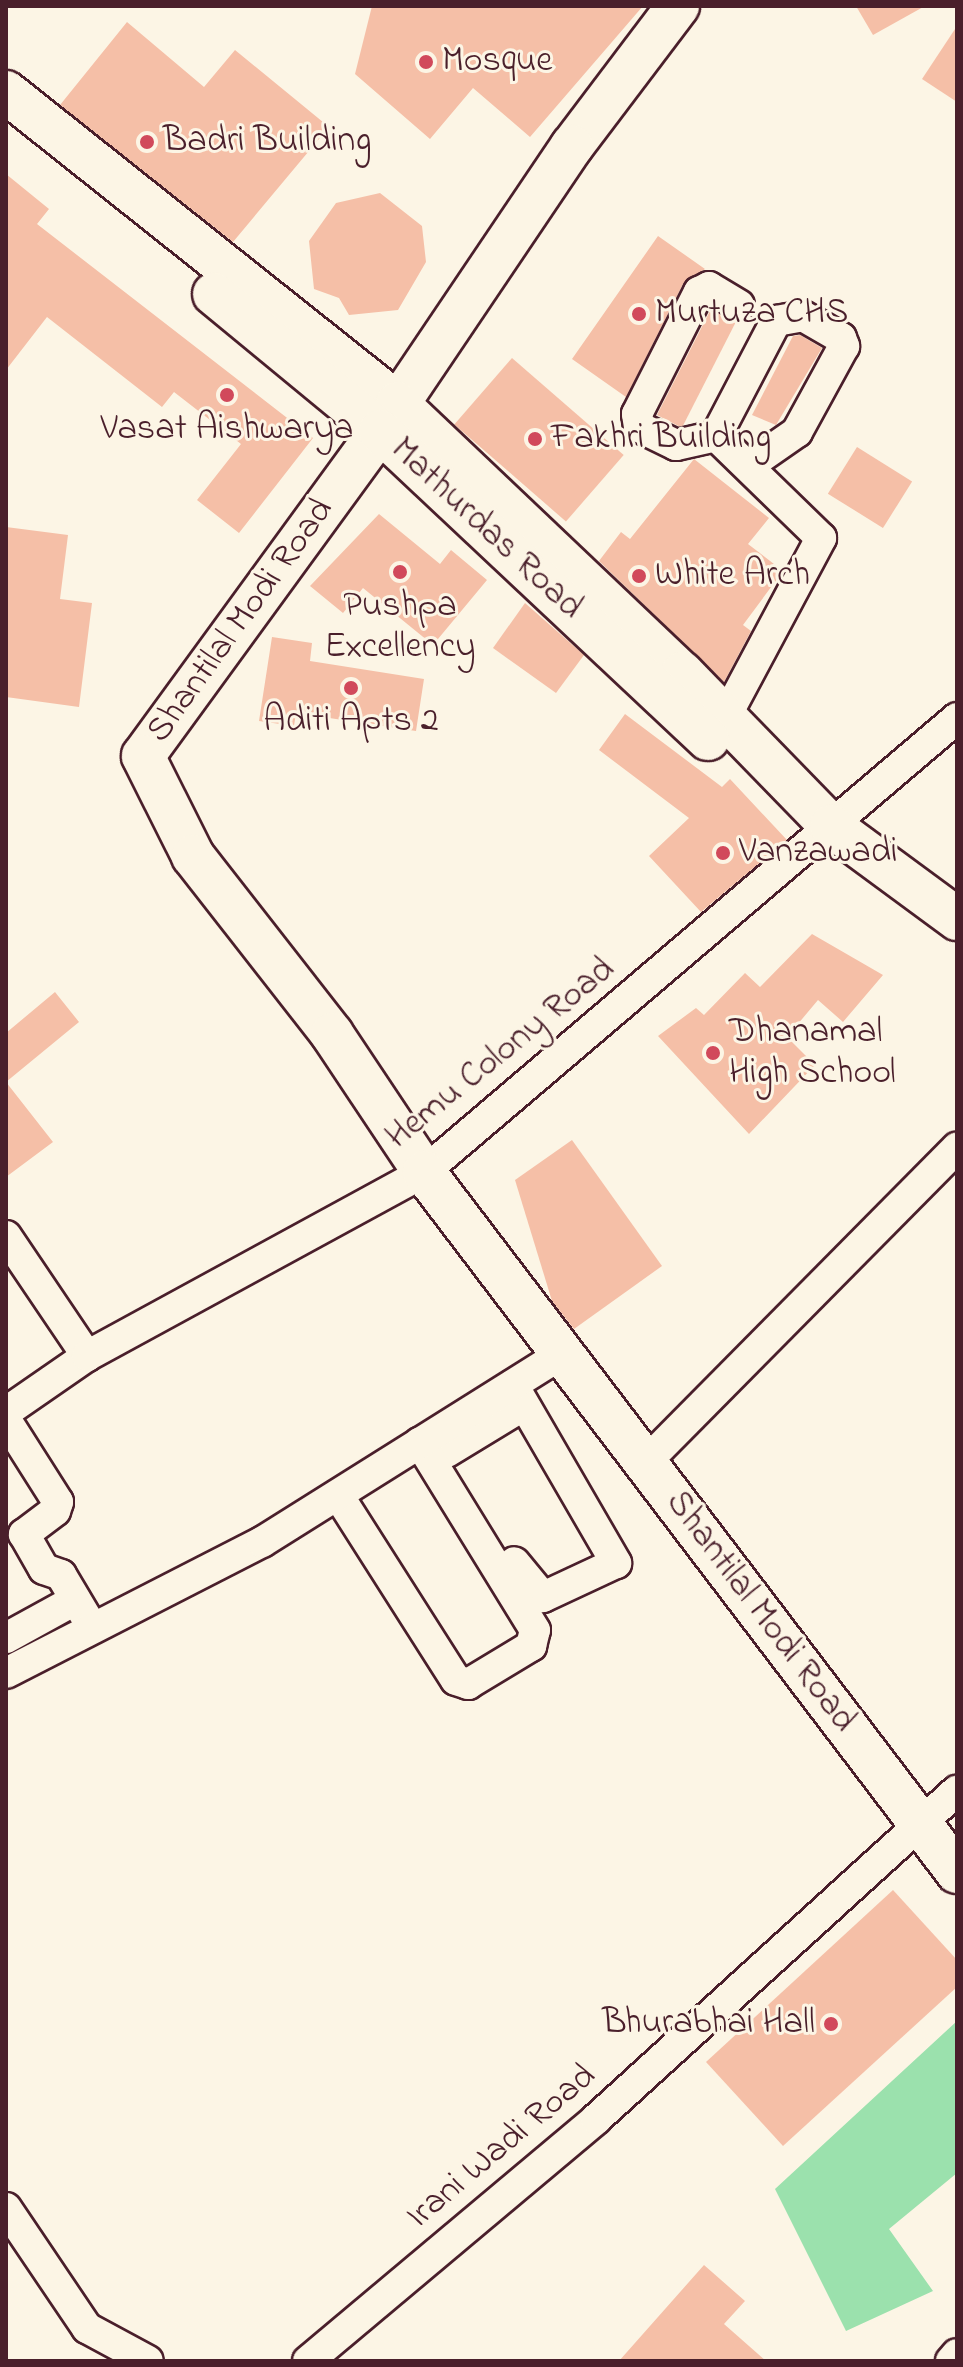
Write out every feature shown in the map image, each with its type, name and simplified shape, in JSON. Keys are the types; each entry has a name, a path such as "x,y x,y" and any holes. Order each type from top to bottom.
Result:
{"street":[{"name":"Shantilal Modi Road","path":"678,6 572,146 388,417 143,756 193,856 332,1034 424,1172 566,1351 957,1872"},
{"path":"6,92 388,417 719,731 822,835 957,942"},
{"name":"Mathurdas Road","path":"6,122 388,417"},
{"path":"739,305 709,287 699,292 637,414 639,427 676,445 716,436 776,321 803,316 841,338 844,346 797,432 751,464"},
{"path":"716,436 751,464 821,538 719,731"},
{"name":"Hemu Colony Road","path":"6,1412 87,1356 424,1172 957,718"},
{"path":"822,835 957,919"},
{"path":"647,1461 957,1148"},
{"path":"6,1236 87,1356"},
{"path":"7,1669 92,1627 129,1614 342,1500 518,1395 566,1351"},
{"path":"433,1446 530,1588 550,1597 609,1569 616,1563 612,1547 518,1395"},
{"path":"6,1420 58,1502 55,1511 24,1534 44,1569 61,1575 92,1627"},
{"path":"342,1500 456,1680 468,1684 531,1646 535,1630 433,1446"},
{"path":"6,1638 75,1600"},
{"name":"Irani Wadi Road","path":"308,2361 596,2119 957,1790"},
{"path":"6,2208 87,2328 148,2361"},
{"path":"951,2361 957,2354"}],"green space":[{"path":"957,2021 957,2173 889,2229 933,2291 846,2331 775,2189"}],"building":[{"path":"372,6 643,6 530,137 473,88 430,139 355,74"},
{"path":"856,6 925,6 873,35"},
{"name":"Badri Building","path":"127,22 204,87 235,50 329,127 233,242 60,105"},
{"path":"957,26 957,102 922,79"},
{"name":"Vasat Aishwarya","path":"6,174 49,209 37,224 313,438 239,533 197,500 241,444 174,392 162,407 47,317 6,370"},
{"path":"380,193 422,226 426,262 398,310 349,315 339,298 314,289 309,241 336,203"},
{"name":"Murtuza CHS","path":"658,236 705,269 683,284 626,397 572,359"},
{"path":"711,309 736,322 682,428 657,415"},
{"path":"800,335 822,348 776,425 752,415 793,336"},
{"name":"Fakhri Building","path":"512,358 624,455 566,522 454,424"},
{"path":"857,447 912,481 883,528 828,494"},
{"name":"White Arch","path":"694,459 769,518 748,544 783,571 743,625 751,631 724,682 599,561 621,532 630,539"},
{"name":"Pushpa Excellency","path":"379,514 440,564 451,550 487,580 433,645 363,588 343,613 310,586"},
{"path":"6,527 68,535 60,599 92,603 79,707 6,697"},
{"path":"525,603 584,655 556,693 493,648"},
{"name":"Aditi Apts 2","path":"272,637 312,643 310,661 424,679 416,731 296,713 294,726 259,721"},
{"name":"Vanzawadi","path":"625,714 722,787 730,779 787,840 701,912 649,856 689,818 599,750"},
{"name":"Dhanamal High School","path":"812,934 883,975 843,1022 818,1000 787,1037 815,1065 749,1134 658,1036 696,1008 704,1015 745,973 760,987"},
{"path":"55,992 79,1022 6,1082 6,1033"},
{"path":"6,1082 53,1142 6,1177"},
{"path":"572,1140 662,1266 574,1329 552,1301 515,1180"},
{"name":"Bhurabhai Hall","path":"893,1890 957,1960 957,1987 783,2146 706,2062"},
{"path":"704,2265 745,2301 724,2324 766,2361 619,2361"}],"place":[{"name":"Mosque","path":"426,62"},
{"name":"Badri Building","path":"147,142"},
{"name":"Murtuza CHS","path":"639,314"},
{"name":"Vasat Aishwarya","path":"227,395"},
{"name":"Fakhri Building","path":"535,439"},
{"name":"Pushpa Excellency","path":"400,572"},
{"name":"White Arch","path":"639,576"},
{"name":"Aditi Apts 2","path":"351,688"},
{"name":"Vanzawadi","path":"723,853"},
{"name":"Dhanamal High School","path":"713,1053"},
{"name":"Bhurabhai Hall","path":"831,2024"}]}
